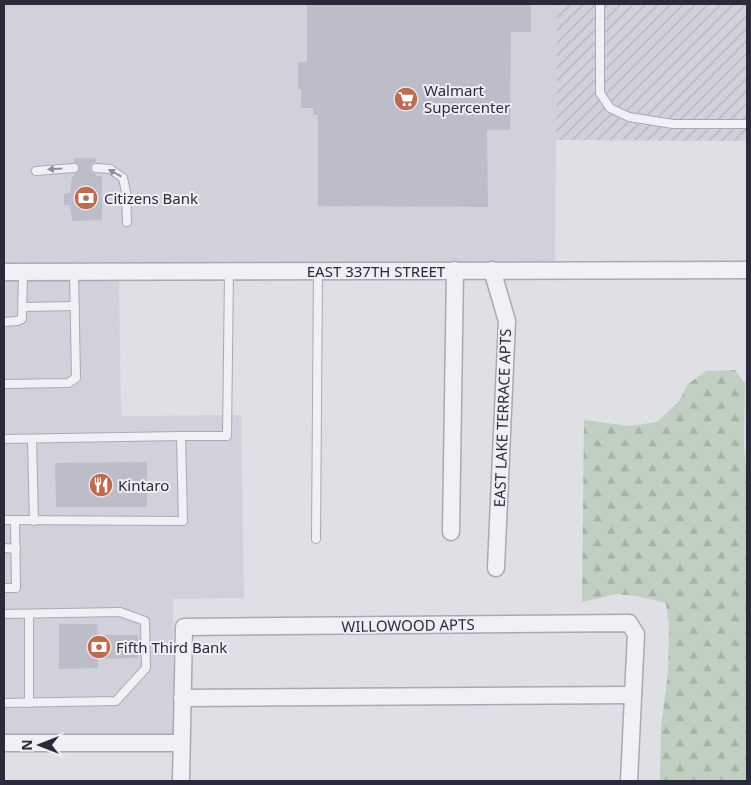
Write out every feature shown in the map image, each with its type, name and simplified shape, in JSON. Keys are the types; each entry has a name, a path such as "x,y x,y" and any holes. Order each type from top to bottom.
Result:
{"street":[{"path":"451,532 455,270"},
{"name":"EAST LAKE TERRACE APTS","path":"492,270 506,320 496,568"},
{"name":"EAST 337TH STREET","path":"4,272 747,270"},
{"name":"WILLOWOOD APTS","path":"181,781 184,627 629,623 636,634 629,781"},
{"path":"182,698 633,695"},
{"path":"4,743 181,743"}],"lane":[{"path":"600,4 600,93 610,108 629,117 673,124 747,124"},
{"path":"36,170 74,168"},
{"path":"96,168 110,169 123,178 126,192 127,222"},
{"path":"316,539 318,271"},
{"path":"4,322 22,319 23,272"},
{"path":"4,384 68,383 76,378 74,272"},
{"path":"4,439 227,436 229,272"},
{"path":"23,307 74,306"},
{"path":"4,520 183,521 181,436"},
{"path":"32,439 34,521"},
{"path":"4,588 16,588 15,521"},
{"path":"4,548 16,549"},
{"path":"4,614 120,612 145,621 146,668 116,701 4,703"},
{"path":"29,614 29,703"}],"shaded area":[{"path":"4,4 557,4 555,267 4,269"},
{"path":"557,4 747,4 747,141 556,140"},
{"path":"4,276 119,277 121,416 241,415 244,598 173,599 174,738 4,738"}],"green space":[{"path":"735,370 745,383 744,446 747,478 747,781 660,781 661,727 668,672 669,625 666,603 637,596 617,594 582,602 584,420 629,426 657,422 679,401 688,384 706,371"}],"building":[{"name":"Walmart Supercenter","path":"307,4 531,4 531,32 511,32 510,130 487,130 488,207 318,206 318,115 313,115 313,108 301,108 301,89 298,89 298,62 307,62"},
{"path":"74,158 96,158 96,162 90,168 96,176 102,176 102,220 72,221 70,205 64,205 64,193 70,193 72,177 79,170 79,165 74,162"},
{"name":"Kintaro","path":"147,462 147,507 56,507 55,463"},
{"name":"Fifth Third Bank","path":"59,624 97,624 98,635 138,635 138,658 98,659 98,668 59,669"}],"place":[{"name":"Walmart Supercenter","path":"406,99"},
{"name":"Citizens Bank","path":"86,198"},
{"name":"Kintaro","path":"101,485"},
{"name":"Fifth Third Bank","path":"99,647"}]}
